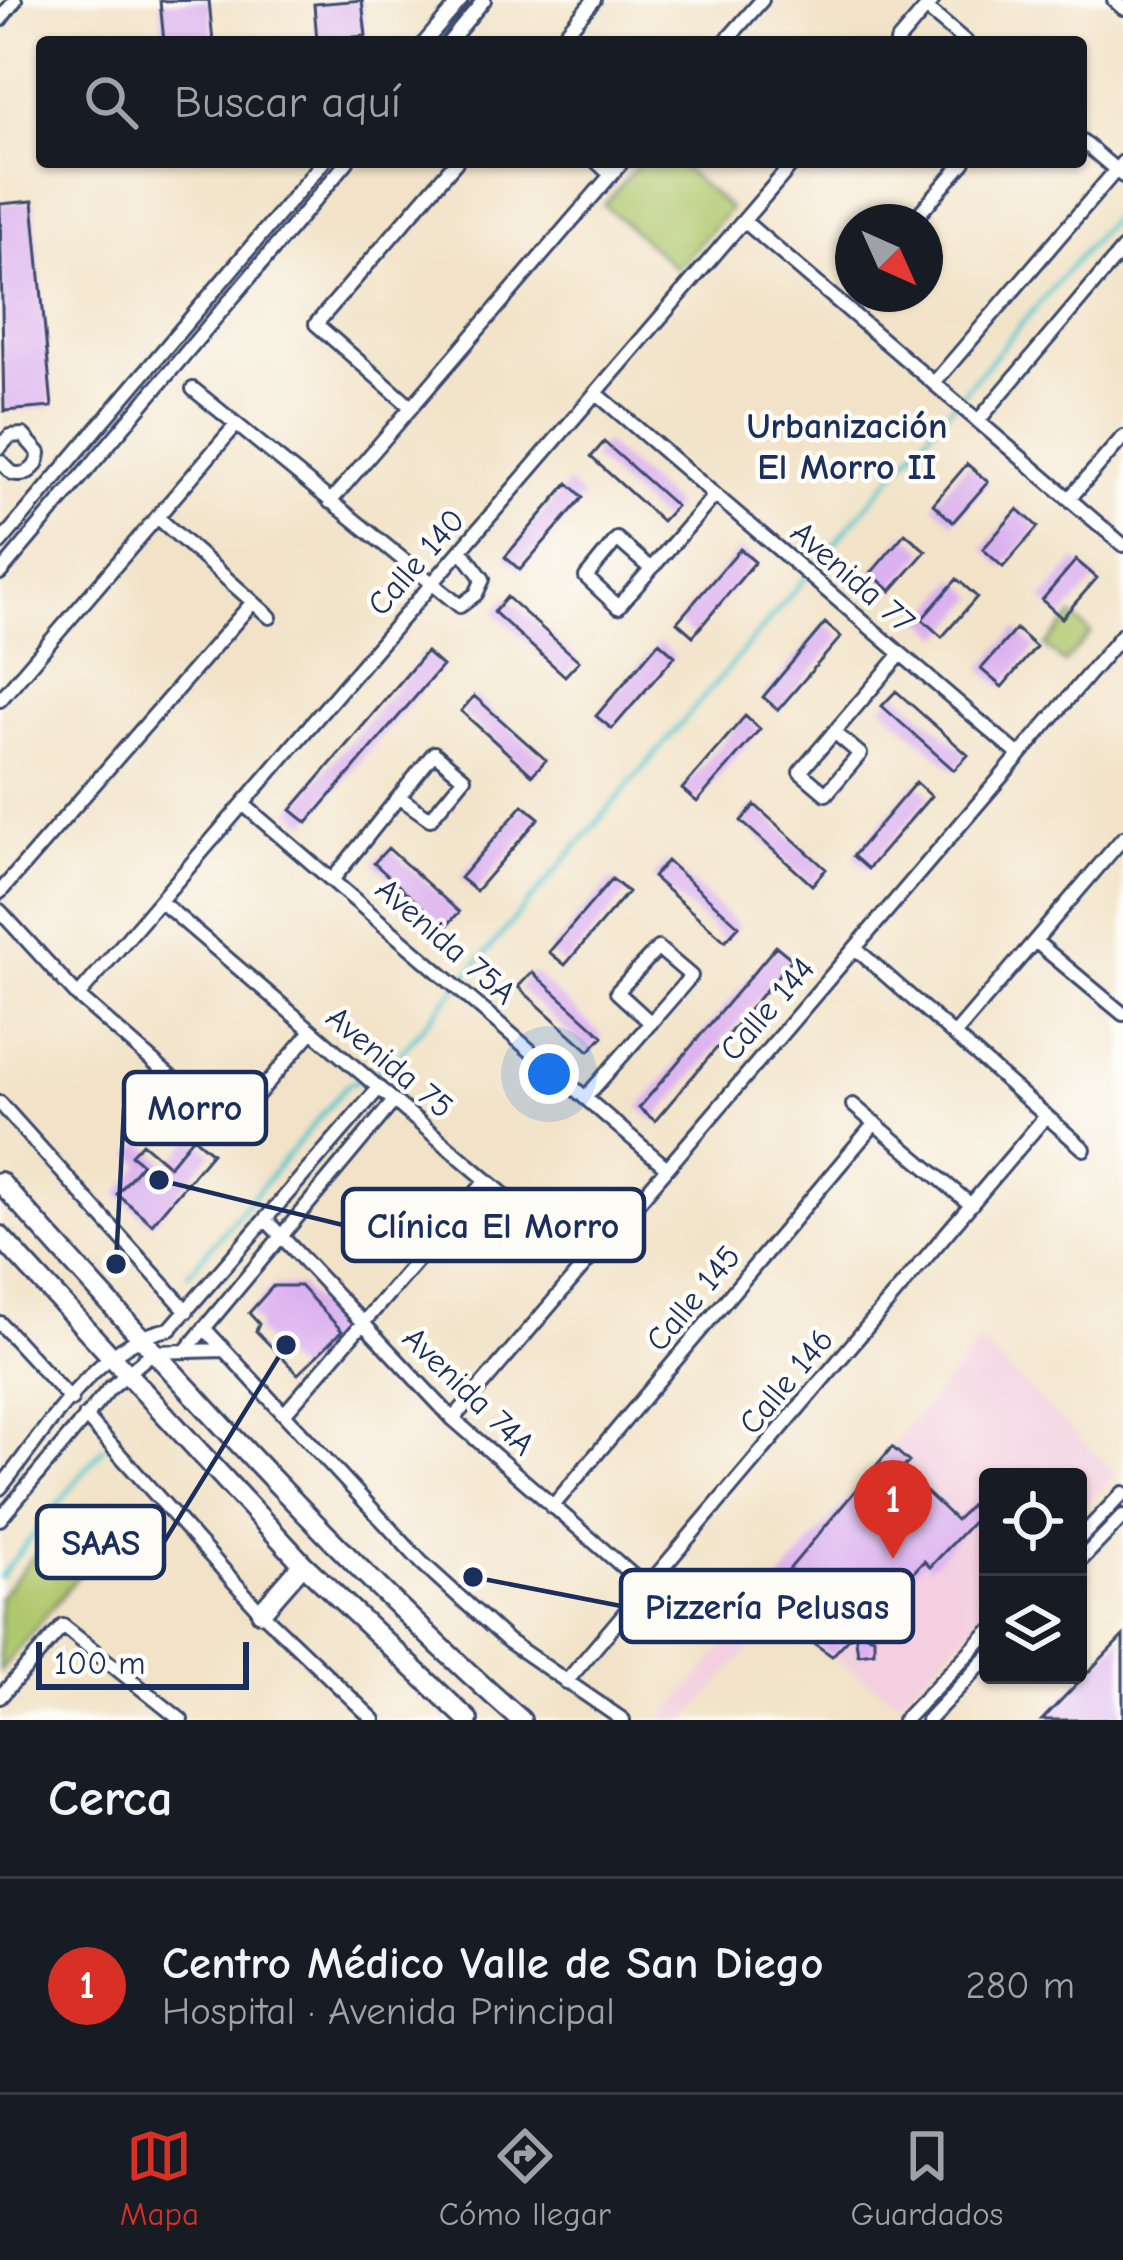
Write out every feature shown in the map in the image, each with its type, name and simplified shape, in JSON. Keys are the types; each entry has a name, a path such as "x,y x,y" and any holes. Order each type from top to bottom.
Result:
{"main road":[{"path":"0,1182 152,1352 450,1657 521,1720"},
{"path":"0,1236 303,1564 468,1720"},
{"path":"261,1612 303,1564"}],"street":[{"path":"0,20 15,0"},
{"path":"430,36 461,0"},
{"path":"454,36 484,0"},
{"path":"564,36 595,0"},
{"path":"730,36 761,0"},
{"path":"1114,0 1123,8"},
{"path":"902,36 930,4 960,36"},
{"path":"934,383 1120,169 1087,144"},
{"path":"0,543 318,168"},
{"path":"0,573 342,168"},
{"path":"411,407 316,324 451,168"},
{"path":"603,168 611,175"},
{"path":"330,502 617,168"},
{"name":"Calle 140","path":"78,997 789,168"},
{"path":"928,204 959,168"},
{"path":"744,221 835,299"},
{"path":"972,416 1123,249"},
{"path":"850,312 1123,544"},
{"path":"193,389 460,606 476,594 483,579 461,550"},
{"name":"Avenida 77","path":"596,393 1019,755"},
{"path":"0,700 236,425"},
{"path":"0,447 10,436 29,437 39,453 34,468 18,475 0,461"},
{"path":"1069,499 1123,437"},
{"path":"34,468 62,501"},
{"path":"651,569 616,539 586,577 618,607 651,569 715,495"},
{"path":"157,517 270,617"},
{"path":"0,892 253,602"},
{"name":"Calle 144","path":"453,1419 1123,634"},
{"path":"834,732 860,754 826,794 800,772 834,732 902,654"},
{"path":"333,879 434,753 464,778 430,819 399,797"},
{"name":"Avenida 75A","path":"243,804 667,1168"},
{"path":"954,1035 1123,838"},
{"name":"Avenida 75","path":"160,901 585,1264"},
{"path":"0,911 78,997 230,1128 312,1031"},
{"path":"1035,941 1123,1014"},
{"path":"585,1098 691,976 658,948 617,992 650,1023"},
{"path":"855,948 1084,1149"},
{"path":"0,1488 110,1358 138,1335 170,1329 187,1311 267,1221 376,1085"},
{"path":"187,1348 394,1101"},
{"path":"0,1103 187,1311"},
{"path":"853,1105 971,1205"},
{"name":"Calle 146","path":"566,1682 1046,1116"},
{"name":"Calle 145","path":"552,1507 875,1124"},
{"path":"284,1414 487,1180"},
{"name":"Avenida 74A","path":"267,1221 453,1419 646,1587"},
{"path":"0,1323 71,1400"},
{"path":"206,1330 422,1562 508,1641 622,1720"},
{"path":"0,1519 85,1416 152,1352 224,1350"},
{"path":"85,1416 261,1612 374,1720"},
{"path":"1087,1530 1123,1492"},
{"path":"1087,1554 1123,1516"},
{"path":"0,1696 62,1626 181,1720"},
{"path":"904,1720 979,1643"},
{"path":"928,1720 979,1667"}],"shaded area":[{"path":"980,1342 1116,1473 1087,1504 1087,1468 979,1468 979,1620 898,1701 776,1619 687,1720 662,1720"}],"green space":[{"path":"636,168 683,168 730,209 677,269 604,205"},
{"path":"1072,616 1091,633 1064,663 1045,646"},
{"path":"55,1529 92,1559 0,1671 0,1597"}],"building":[{"path":"209,0 212,36 163,36 160,1"},
{"path":"362,0 366,36 317,36 314,4"},
{"path":"33,201 52,407 4,411 0,204"},
{"path":"604,442 676,506 662,521 591,457"},
{"path":"967,464 988,482 953,522 933,504"},
{"path":"568,483 583,497 520,570 505,557"},
{"path":"1018,509 1038,527 1003,567 983,549"},
{"path":"905,533 926,551 891,591 871,573"},
{"path":"740,549 755,562 693,636 677,622"},
{"path":"1076,560 1097,578 1062,618 1042,600"},
{"path":"957,579 977,597 942,637 922,619"},
{"path":"507,597 579,661 565,676 494,612"},
{"path":"825,623 841,637 778,710 763,697"},
{"path":"1016,629 1036,647 1002,687 981,669"},
{"path":"659,642 675,656 612,729 596,716"},
{"path":"426,652 442,666 307,823 291,810"},
{"path":"896,691 968,755 954,770 882,706"},
{"path":"474,696 546,760 532,775 461,711"},
{"path":"745,716 760,729 697,802 682,789"},
{"path":"916,782 931,796 868,869 853,856"},
{"path":"523,805 539,818 476,891 460,878"},
{"path":"755,805 826,869 812,885 741,821"},
{"path":"388,848 459,912 445,928 374,863"},
{"path":"667,861 739,926 725,941 653,877"},
{"path":"612,879 628,892 565,965 549,952"},
{"path":"776,946 792,959 655,1121 639,1108"},
{"path":"532,972 603,1036 589,1051 518,987"},
{"path":"193,1137 212,1153 152,1224 117,1194 142,1164 131,1155 142,1143 169,1166"},
{"path":"273,1286 300,1286 342,1331 298,1374 256,1331 259,1324 249,1313"},
{"path":"892,1447 909,1462 902,1469 956,1520 979,1497 979,1515 930,1567 924,1561 857,1632 874,1637 874,1652 858,1654 855,1632 832,1656 759,1605"},
{"path":"1123,1636 1123,1720 1042,1720 1077,1684 1087,1684 1087,1673"}],"waterway":[{"path":"188,1274 346,1086 392,1063 1123,205"},
{"path":"0,1577 103,1448"}],"place":[{"name":"Clínica El Morro","path":"159,1180"},
{"name":"Morro","path":"116,1264"},
{"name":"SAAS","path":"286,1345"},
{"name":"Centro Médico Valle de San Diego","path":"893,1559"},
{"name":"Pizzería Pelusas","path":"473,1577"}],"district":[{"name":"Urbanización El Morro II","path":"847,446"}]}
